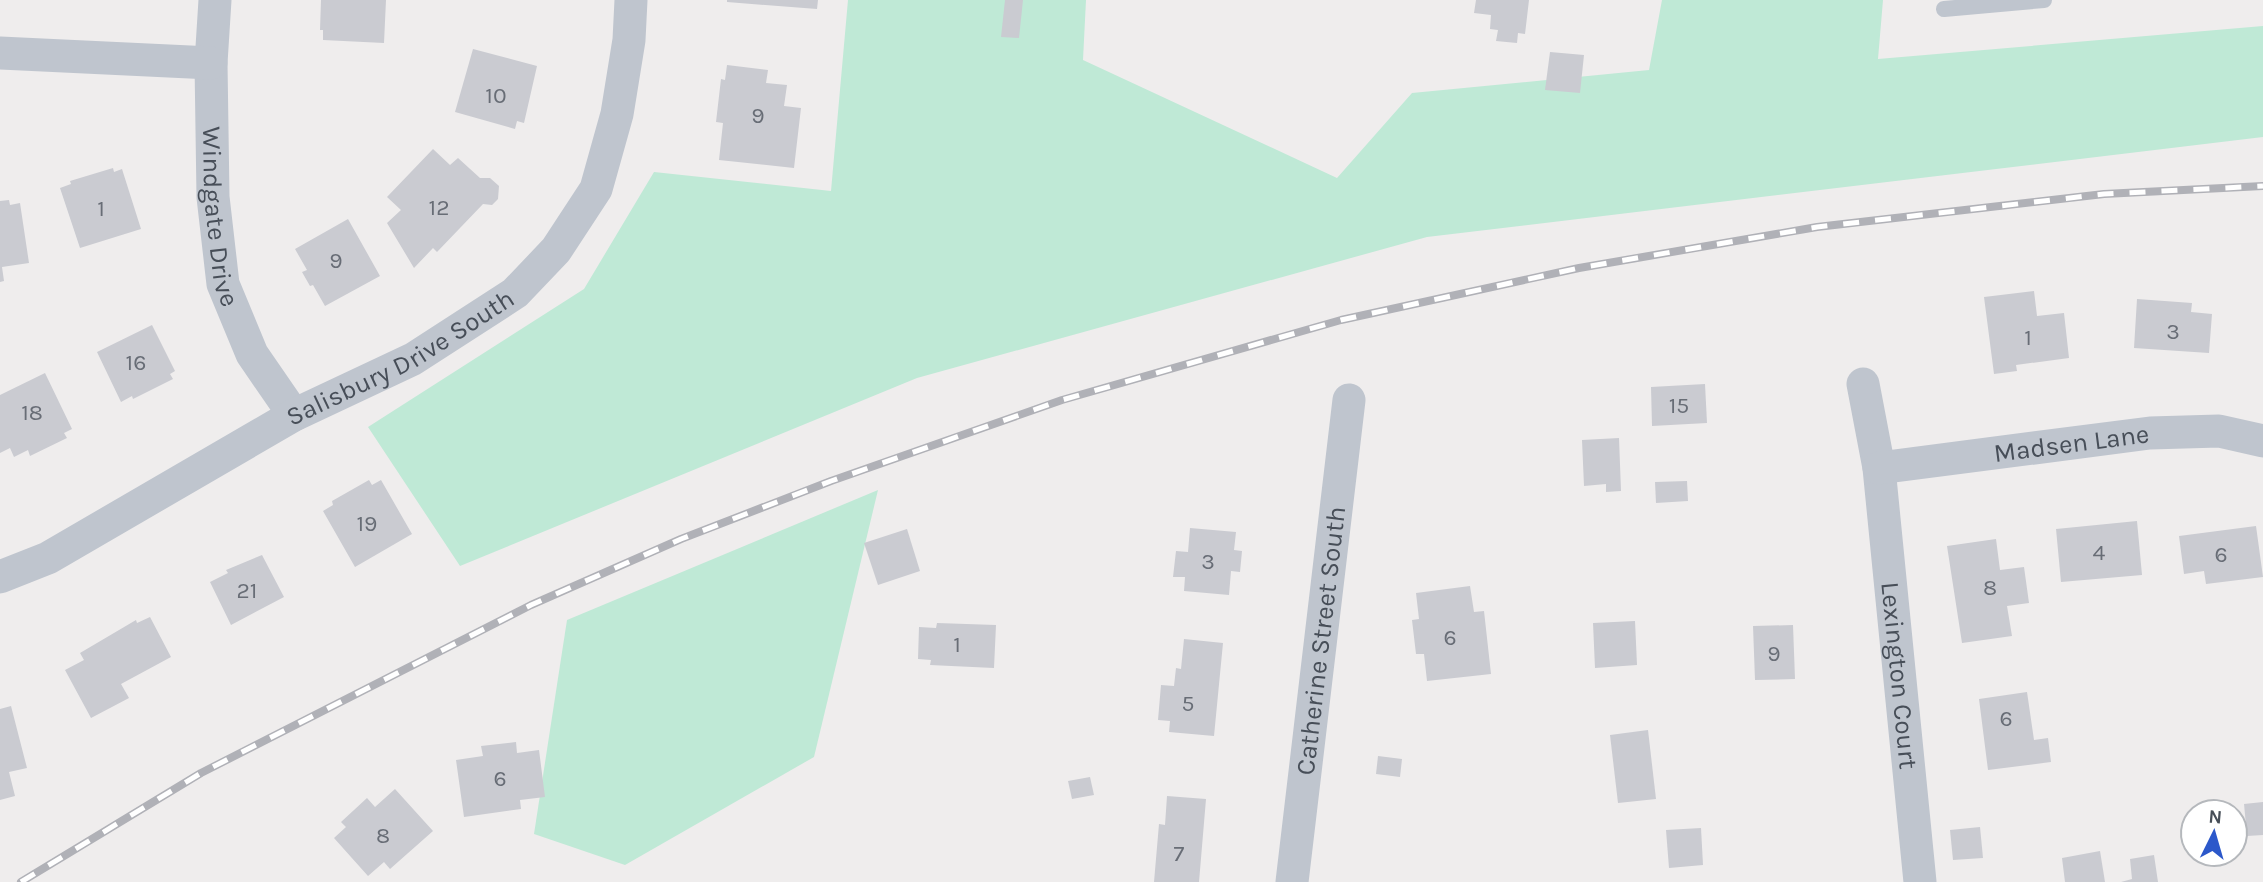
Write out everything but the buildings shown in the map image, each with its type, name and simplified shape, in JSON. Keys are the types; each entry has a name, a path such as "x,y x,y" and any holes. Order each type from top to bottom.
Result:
{"street":[{"name":"Windgate Drive","path":"215,0 211,63 214,197 223,284 252,354 294,415"},
{"name":"Salisbury Drive South","path":"0,577 48,558 294,415 413,359 515,293 556,250 596,189 617,114 629,40 631,0"},
{"path":"0,53 211,63"},
{"name":"Lexington Court","path":"1863,384 1879,468 1920,882"},
{"name":"Catherine Street South","path":"1292,882 1349,400"},
{"name":"Madsen Lane","path":"1879,468 2150,433 2219,431 2263,441"}],"lane":[{"path":"1944,9 2044,0"}],"green space":[{"path":"848,0 1086,0 1083,60 1337,178 1412,93 1649,70 1662,0 1883,0 1878,59 2263,26 2263,137 1427,237 917,378 460,566 368,427 584,289 654,172 831,191"},
{"path":"878,490 814,757 625,865 534,834 567,620"}],"railway":[{"path":"21,882 201,773 531,605 681,539 831,481 1062,400 1341,320 1579,268 1817,227 2104,194 2263,186"}]}
